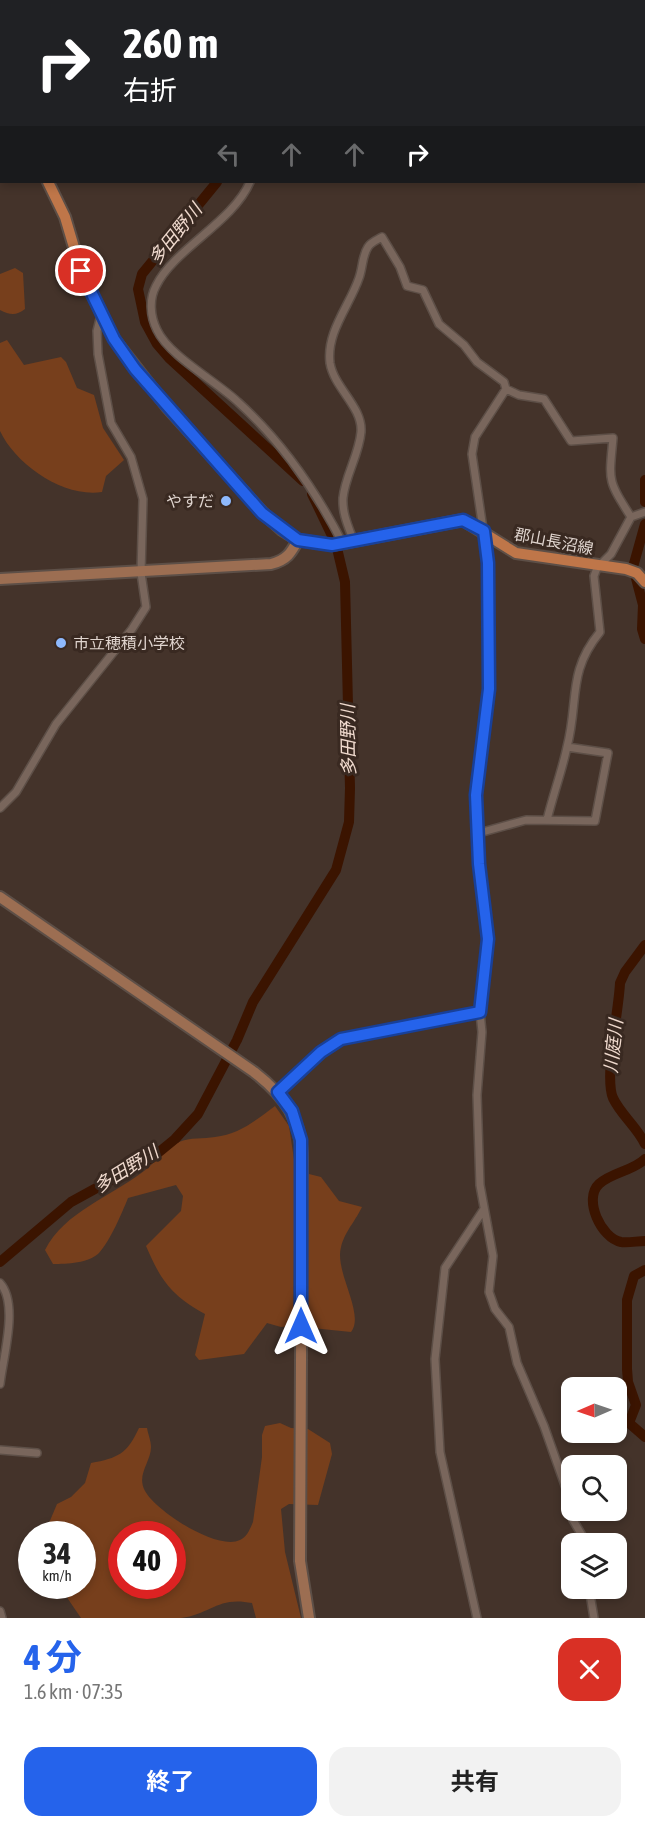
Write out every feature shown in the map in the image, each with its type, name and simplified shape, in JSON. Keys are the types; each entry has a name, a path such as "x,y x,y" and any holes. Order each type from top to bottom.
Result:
{"main road":[{"name":"郡山長沼線","path":"49,183 59,201 81,271 101,315 135,369 262,513 298,540 349,543 463,520 516,553 626,570 637,573 644,580"}],"street":[{"path":"249,183 240,199 163,274 150,303 152,314 157,330 170,347 240,403 281,448 349,543"},
{"path":"349,543 343,499 361,431 359,416 342,392 330,365 330,349 339,322 359,278 363,255 369,245 382,237 400,267 406,286 423,290 439,324 464,345 477,362 504,382 506,389 478,433 473,446 472,463 488,563 489,689 476,780 488,939 480,1012 482,1020 477,1138 484,1209 493,1256 489,1283 491,1299 509,1327 517,1363 537,1406 567,1491 573,1520 581,1533"},
{"path":"0,808 16,792 64,713 140,619 146,602 141,573 143,499 131,457 111,423 98,354 97,330 101,315"},
{"path":"506,389 519,395 544,399 571,441 613,438 609,461 612,486 634,516"},
{"path":"547,819 567,747 580,662 588,645 600,632 593,581 600,565 611,554 634,516 645,512"},
{"path":"0,579 141,573 281,562 291,554 298,540"},
{"path":"479,833 526,820 595,821 608,753 567,747"},
{"path":"0,897 209,1042 240,1061 278,1092 297,1121 302,1149 300,1561 309,1618"},
{"path":"278,1092 321,1052 341,1039 480,1012"},
{"path":"477,1618 440,1452 435,1359 445,1268 484,1209"},
{"path":"0,1284 8,1293 10,1310 0,1384"},
{"path":"0,1450 37,1453"},
{"path":"591,1599 594,1618"},
{"path":"0,1611 2,1618"}],"shaded area":[{"path":"15,268 23,273 25,309 13,314 0,310 0,274"},
{"path":"7,340 24,365 61,357 66,362 77,388 94,395 103,428 124,460 106,476 102,492 72,490 57,484 29,467 7,444 0,431 0,343"},
{"path":"275,1106 289,1126 295,1166 293,1326 281,1327 267,1323 244,1354 199,1360 195,1355 205,1314 168,1286 146,1246 181,1211 183,1196 176,1185 128,1198 111,1234 95,1256 78,1262 53,1264 45,1250 64,1225 144,1171 169,1148 183,1140 232,1133 247,1126"},
{"path":"309,1174 321,1177 339,1201 362,1207 345,1236 340,1255 355,1317 351,1332 312,1328 308,1322"},
{"path":"280,1423 291,1428 308,1429 330,1443 332,1454 318,1505 289,1504 281,1509 285,1552 301,1618 256,1618 252,1603 240,1601 223,1604 181,1618 81,1618 68,1599 96,1599 96,1521 50,1521 57,1504 71,1497 85,1483 91,1463 115,1457 126,1449 139,1428 147,1428 151,1447 142,1479 145,1491 161,1509 179,1521 108,1521 108,1599 186,1599 186,1526 217,1540 230,1542 240,1540 246,1535 253,1522 262,1457 262,1435 265,1426"}],"waterway":[{"name":"多田野川","path":"216,183 142,274 138,289 145,322 157,344 169,358 303,481"},
{"name":"川庭川","path":"645,480 645,502"},
{"name":"多田野川","path":"0,1262 71,1202 153,1157 175,1139 198,1114 237,1040 253,1002 336,870 349,822 345,582 336,544 312,494"},
{"name":"川庭川","path":"645,524 633,567 643,605 642,629 645,639"},
{"name":"川庭川","path":"645,945 625,972 620,983 610,1075 613,1098 645,1144"},
{"name":"川庭川","path":"645,1159 604,1180 599,1184 593,1199 596,1217 601,1226 614,1239 621,1242 645,1241"},
{"name":"川庭川","path":"645,1270 634,1276 627,1300 628,1382 636,1405 629,1423 645,1437"}],"place":[{"name":"やすだ","path":"226,501"},
{"name":"市立穂積小学校","path":"61,643"}],"route":[{"path":"81,271 114,339 135,369 262,513 282,530 298,540 332,545 463,520 484,531 486,540 489,689 476,780 476,795 479,864 487,916 488,959 480,998 480,1012 341,1039 321,1052 278,1092 297,1121 301,1140 301,1326"}]}
